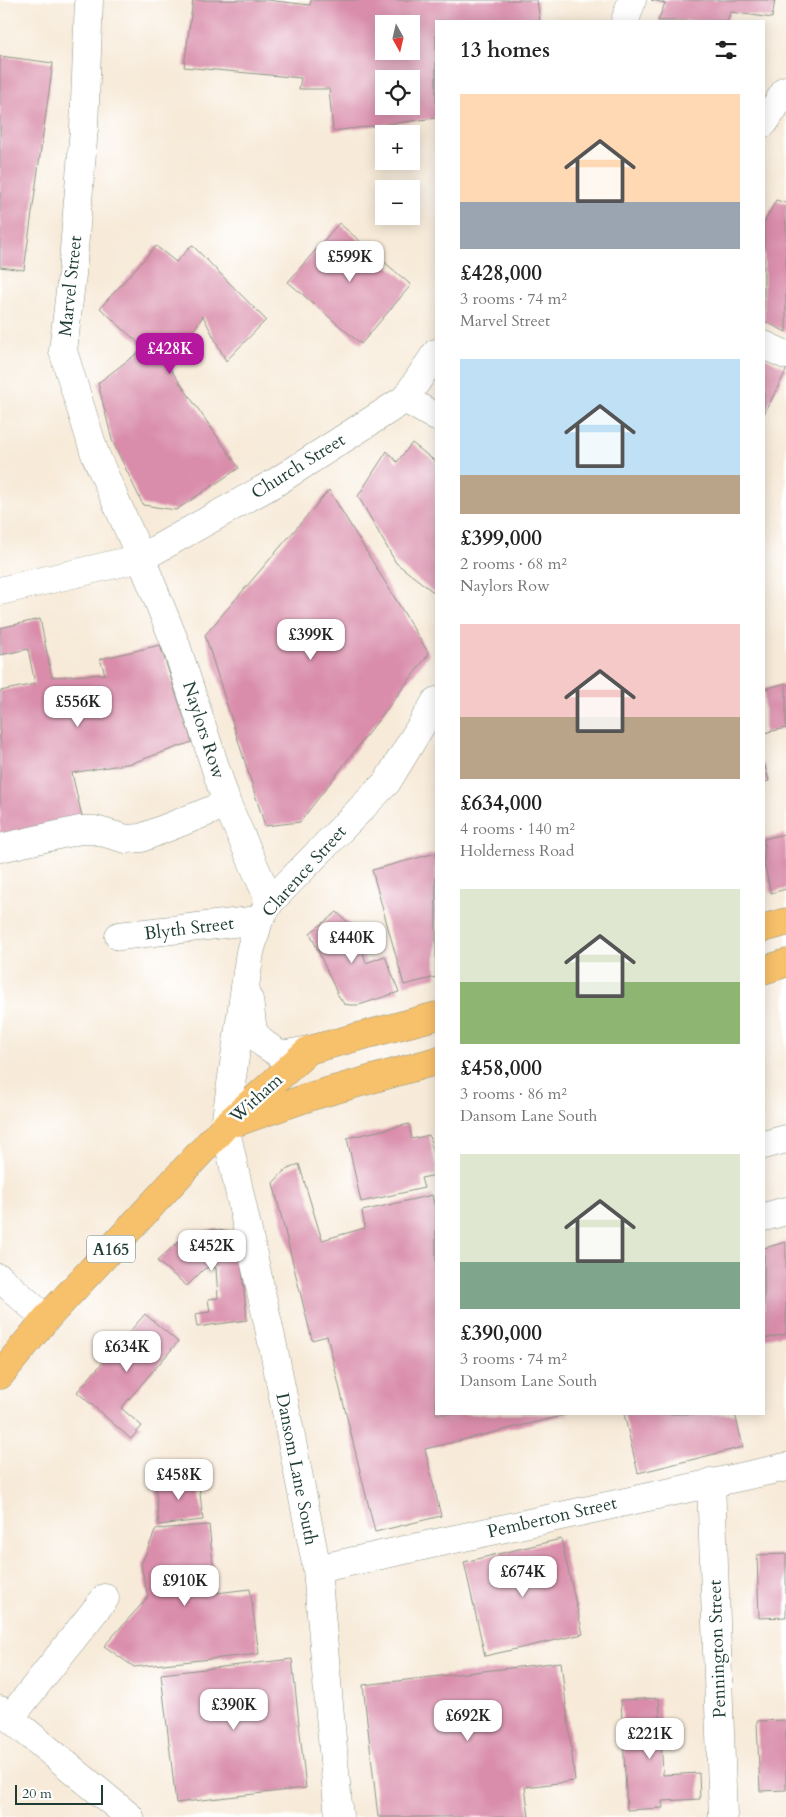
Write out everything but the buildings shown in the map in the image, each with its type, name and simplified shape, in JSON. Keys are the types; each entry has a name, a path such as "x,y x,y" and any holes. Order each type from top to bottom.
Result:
{"highway":[{"path":"765,928 786,922"},
{"path":"765,970 786,964"},
{"name":"Witham","path":"225,1126 309,1050 435,1016"},
{"name":"Witham","path":"225,1126 312,1096 435,1061"},
{"name":"A165","path":"0,1374 46,1319 225,1126"}],"street":[{"name":"Marvel Street","path":"89,0 84,128 72,274 63,351 95,454 140,558"},
{"path":"625,20 632,0"},
{"path":"765,122 786,90"},
{"path":"765,345 786,355"},
{"name":"Church Street","path":"0,591 140,558 276,482 405,399 435,354"},
{"path":"405,399 435,416"},
{"name":"Naylors Row","path":"140,558 176,644 227,804 264,911"},
{"name":"Clarence Street","path":"225,1126 250,952 264,911 387,782 429,729 435,705"},
{"path":"0,848 80,830 95,830 126,839 141,838 227,804"},
{"name":"Blyth Street","path":"119,936 264,911"},
{"path":"246,977 253,1032 264,1044 281,1055 309,1050"},
{"name":"Dansom Lane South","path":"225,1126 274,1351 317,1569 339,1817"},
{"path":"765,1145 786,1139"},
{"path":"765,1218 786,1211"},
{"path":"0,1278 46,1319"},
{"name":"Pemberton Street","path":"317,1569 786,1467"},
{"name":"Pennington Street","path":"711,1482 723,1817"},
{"path":"105,1598 5,1714 130,1817"}]}
